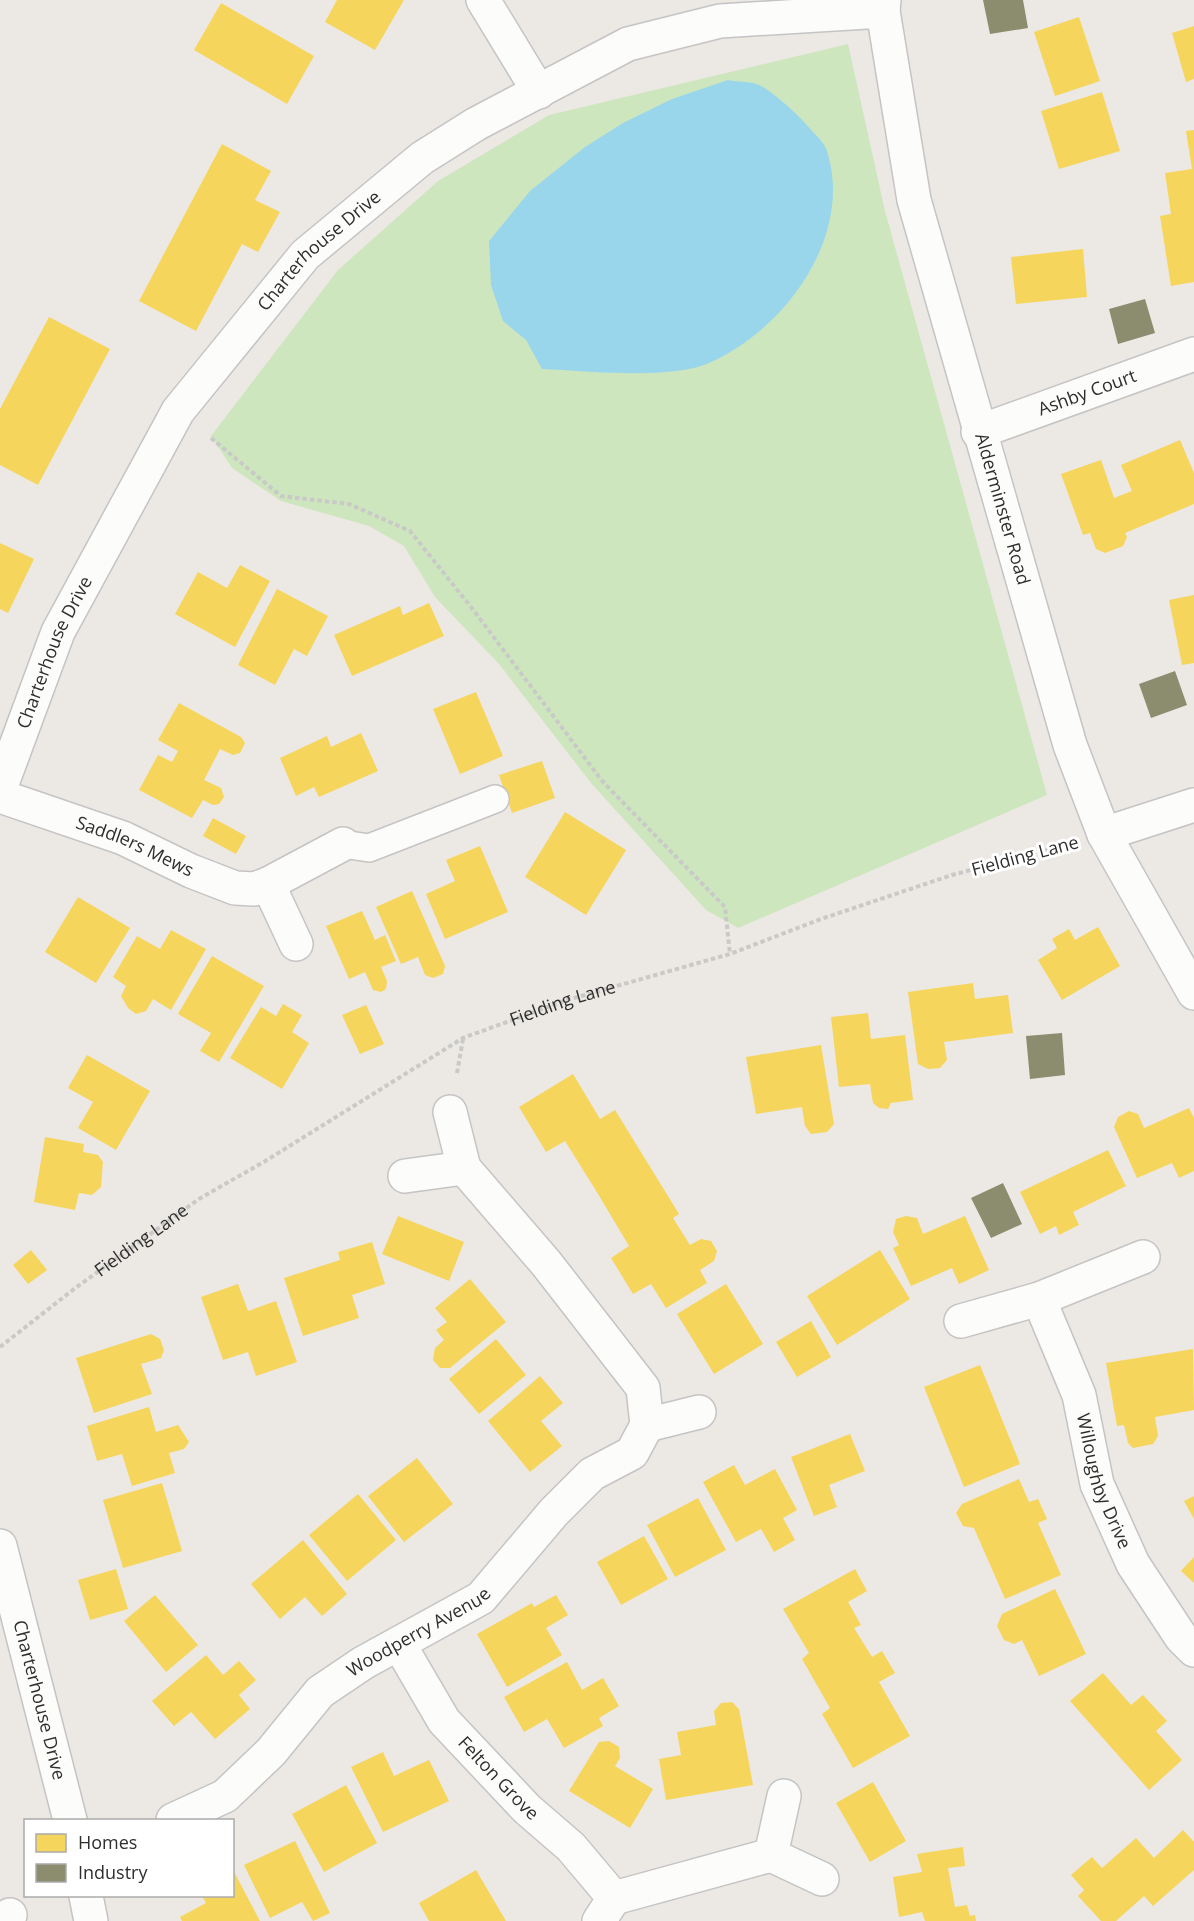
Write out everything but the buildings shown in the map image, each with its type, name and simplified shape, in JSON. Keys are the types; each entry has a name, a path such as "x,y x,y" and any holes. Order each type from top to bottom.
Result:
{"street":[{"path":"483,0 539,92"},
{"name":"Charterhouse Drive","path":"0,789 58,632 178,411 305,255 422,158 476,124 628,44 720,21 884,5"},
{"name":"Alderminster Road","path":"884,5 914,200 978,432 1070,745 1104,834 1194,993"},
{"name":"Ashby Court","path":"978,432 1194,354"},
{"name":"Saddlers Mews","path":"0,796 123,838 191,871 235,888 254,889 268,884 343,844"},
{"path":"1104,834 1194,805"},
{"path":"268,884 296,944"},
{"path":"450,1112 464,1168 546,1263 643,1388 647,1425 699,1412"},
{"path":"405,1176 464,1168"},
{"path":"961,1322 1039,1299 1143,1257"},
{"name":"Willoughby Drive","path":"1039,1299 1079,1395 1098,1484 1133,1564 1181,1637 1194,1650"},
{"name":"Woodperry Avenue","path":"177,1819 225,1796 271,1752 320,1692 363,1663 481,1598 554,1512 592,1474 632,1453 647,1425"},
{"name":"Charterhouse Drive","path":"0,1546 69,1819"},
{"name":"Felton Grove","path":"399,1644 444,1721 526,1809 571,1847 606,1909 771,1856"},
{"path":"784,1796 771,1856 822,1879"},
{"path":"86,1897 90,1921"}],"lane":[{"path":"343,844 369,848 495,799"}],"path":[{"path":"178,411 281,496 349,504 410,531 471,606 603,782 725,907 730,954"},
{"name":"Fielding Lane","path":"0,1347 74,1289 199,1199 267,1160 463,1038 567,1000 730,954 821,919 952,875 1104,834"}],"green space":[{"path":"848,44 885,211 1047,795 738,928 706,910 591,783 499,664 435,597 404,546 369,526 281,501 232,468 211,436 338,270 438,181 549,115"}],"water":[{"path":"728,80 755,84 770,92 801,118 827,151 833,183 831,215 822,247 807,276 787,304 763,328 737,348 709,363 692,368 651,373 542,369 526,340 503,321 491,285 489,241 530,191 585,147 623,123 672,99"}]}
